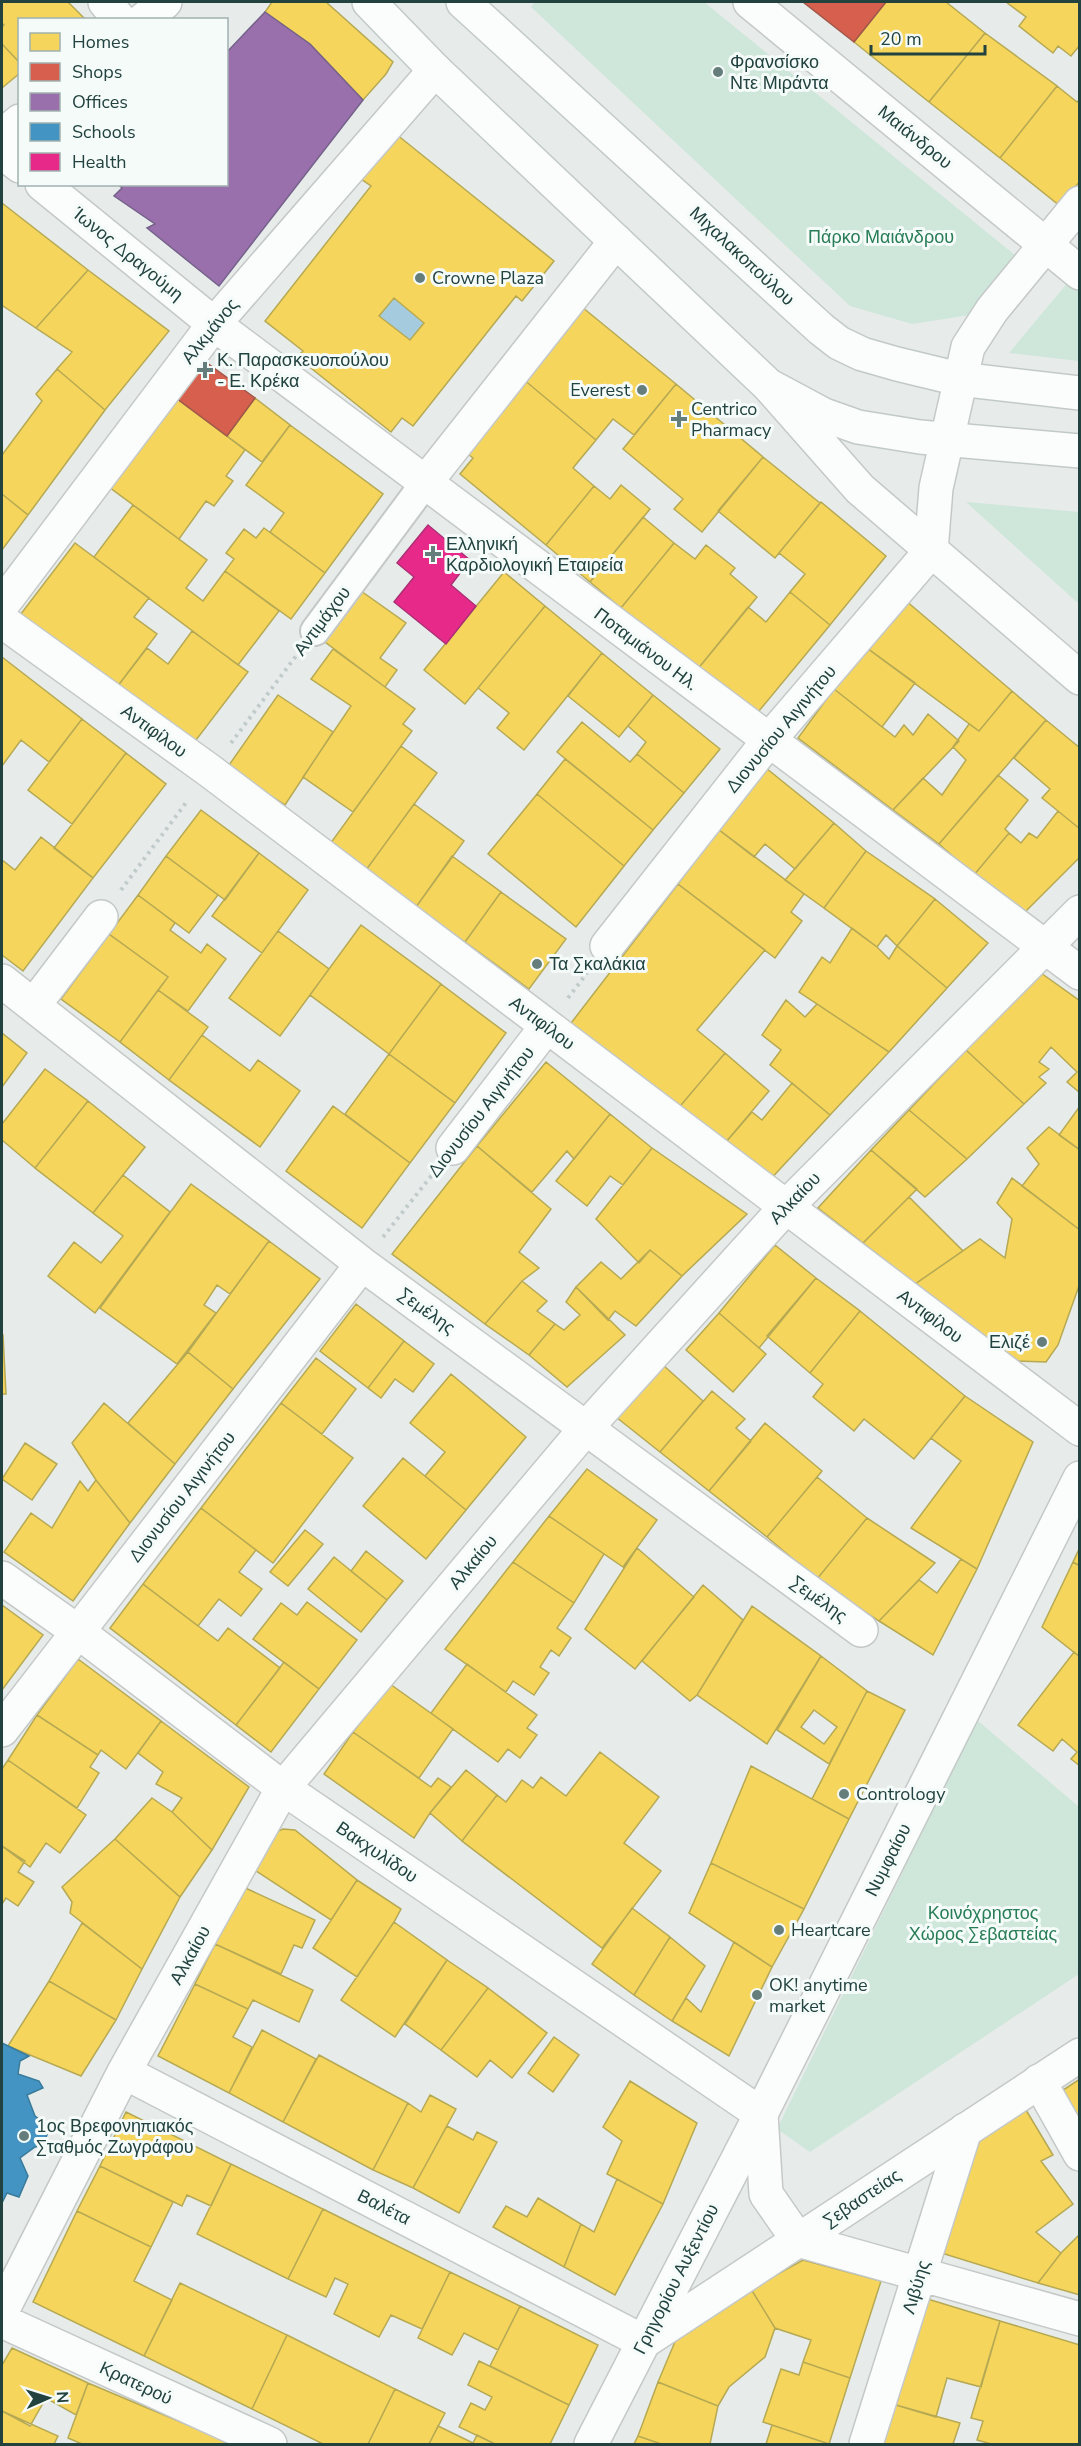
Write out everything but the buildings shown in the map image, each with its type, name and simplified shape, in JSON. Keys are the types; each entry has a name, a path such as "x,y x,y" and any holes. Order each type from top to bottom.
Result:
{"street":[{"path":"105,2 118,18"},
{"path":"145,18 165,2"},
{"path":"369,2 435,70 768,385 860,489 1080,678"},
{"name":"Μαιάνδρου","path":"750,2 1080,273"},
{"name":"Μιχαλακοπούλου","path":"475,5 830,336 862,354 959,378 1080,393"},
{"name":"Αλκμάνος","path":"2,605 214,324 435,70"},
{"path":"2,136 18,123"},
{"path":"2,152 18,164"},
{"name":"Ίωνος Δραγούμη","path":"44,186 214,324"},
{"path":"931,552 936,488 959,378 968,347 992,310 1080,203"},
{"name":"Αντιμάχου","path":"315,631 425,483 616,241"},
{"name":"Ποταμιάνου Ηλ.","path":"214,324 1080,973"},
{"path":"768,385 824,415 858,427 920,437 1080,451"},
{"name":"Διονυσίου Αιγινήτου","path":"607,946 769,741 931,552"},
{"name":"Αντιφίλου","path":"2,621 210,771 1080,1429"},
{"name":"Αλκαίου","path":"2,2311 124,2072 283,1788 586,1428 786,1207 1080,912"},
{"path":"34,1005 101,917"},
{"name":"Σεμέλης","path":"2,981 362,1264 861,1630"},
{"name":"Διονυσίου Αιγινήτου","path":"453,1148 547,1026"},
{"name":"Διονυσίου Αιγινήτου","path":"2,1730 362,1264"},
{"name":"Νυμφαίου","path":"761,2114 1080,1478"},
{"name":"Βακχυλίδου","path":"2,1578 77,1631 283,1788 761,2114"},
{"name":"Σεβαστείας","path":"644,2342 1080,2055"},
{"name":"Βαλέτα","path":"124,2072 644,2342"},
{"path":"1040,2081 1080,2154"},
{"path":"761,2114 766,2194 798,2240 1080,2319"},
{"name":"Γρηγορίου Αυξεντίου","path":"591,2445 761,2114"},
{"name":"Λιβύης","path":"866,2445 965,2130"},
{"name":"Κρατερού","path":"2,2320 270,2445"}],"path":[{"name":"Αντιμάχου","path":"101,917 315,631"},
{"path":"547,1026 607,946"},
{"name":"Διονυσίου Αιγινήτου","path":"396,1219 453,1148"}],"green space":[{"name":"Πάρκο Μαιάνδρου","path":"535,2 704,2 1021,260 970,315 912,324 850,306 531,7"},
{"path":"1069,281 1079,291 1079,361 1009,353"},
{"path":"966,502 1079,512 1079,604"},
{"name":"Κοινόχρηστος Χώρος Σεβαστείας","path":"977,1720 1079,1807 1079,1974 810,2152 777,2129"}],"water":[{"path":"394,298 424,323 410,340 379,316"}],"place":[{"name":"Φρανσίσκο Ντε Μιράντα","path":"718,72"},
{"name":"Crowne Plaza","path":"420,278"},
{"name":"Κ. Παρασκευοπούλου - Ε. Κρέκα","path":"205,370"},
{"name":"Everest","path":"642,390"},
{"name":"Centrico Pharmacy","path":"679,419"},
{"name":"Ελληνική Καρδιολογική Εταιρεία","path":"433,554"},
{"name":"Τα Σκαλάκια","path":"537,964"},
{"name":"Ελιζέ","path":"1042,1342"},
{"name":"Contrology","path":"844,1794"},
{"name":"Heartcare","path":"779,1930"},
{"name":"OK! anytime market","path":"757,1995"},
{"name":"1ος Βρεφονηπιακός Σταθμός Ζωγράφου","path":"24,2136"}]}
